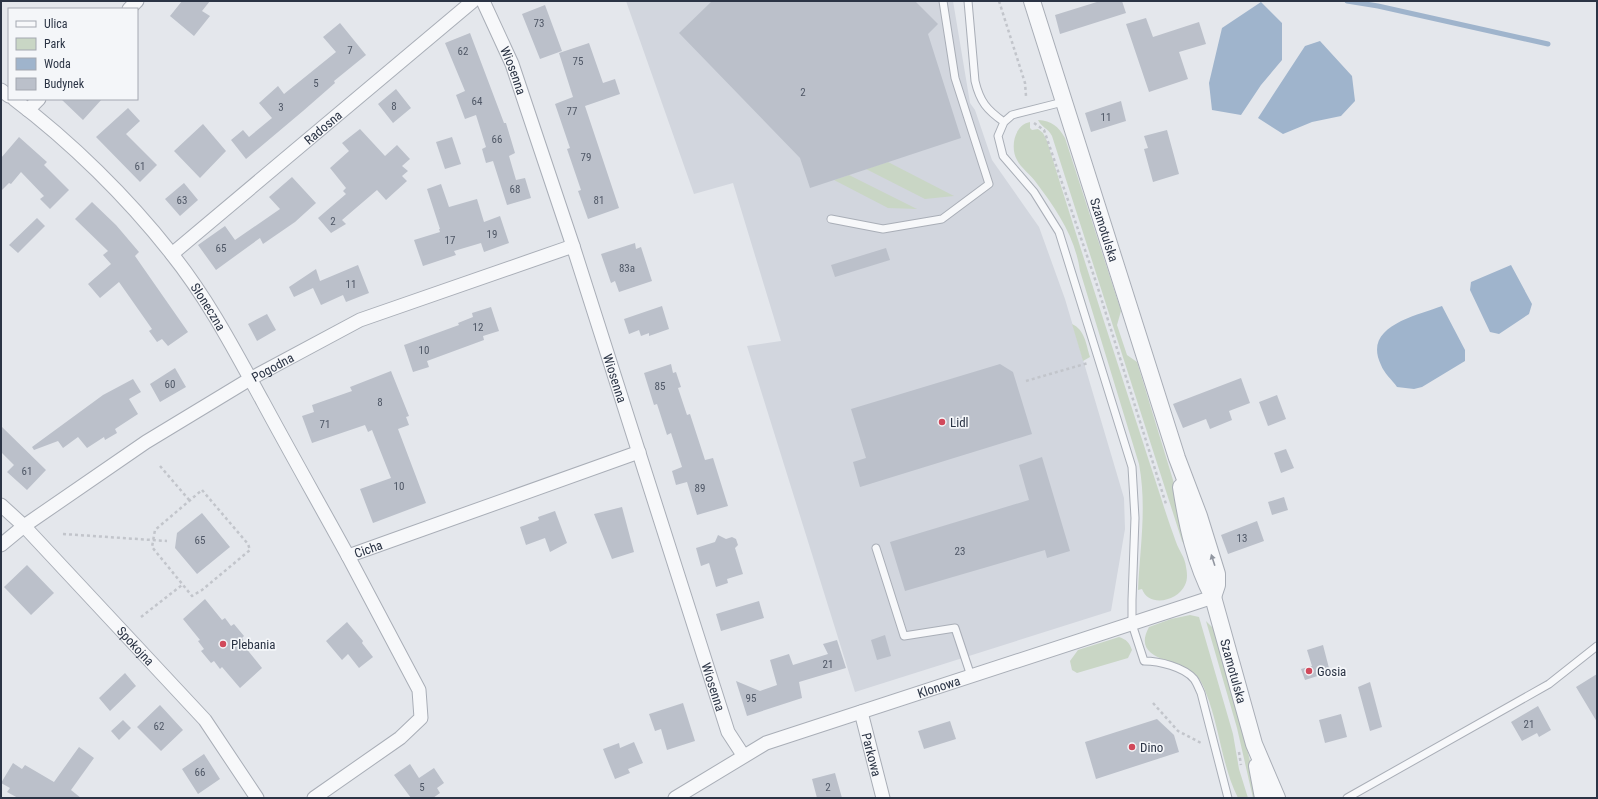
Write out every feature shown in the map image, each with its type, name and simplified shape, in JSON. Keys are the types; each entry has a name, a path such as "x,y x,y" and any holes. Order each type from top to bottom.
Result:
{"street":[{"name":"Radosna","path":"172,254 473,1"},
{"name":"Wiosenna","path":"483,1 512,64 639,452 728,732 743,755"},
{"name":"Szamotulska","path":"1032,1 1177,458 1199,516 1217,574 1217,585 1213,597 1254,744 1263,798"},
{"name":"Słoneczna","path":"15,100 83,159 144,220 172,254 214,314 348,556"},
{"path":"28,110 38,100"},
{"name":"Pogodna","path":"1,545 24,526 146,442 250,378 360,320 572,246"},
{"name":"Cicha","path":"314,798 400,738 421,718 419,690 348,556 639,452"},
{"name":"Spokojna","path":"1,505 24,526 205,720 257,798"},
{"name":"Klonowa","path":"675,798 743,755 766,743 1213,597"},
{"name":"Parkowa","path":"861,712 883,798"},
{"name":"Szamotulska","path":"1254,744 1277,798"}],"lane":[{"path":"831,219 883,229 942,219 989,184 955,78 943,1"},
{"path":"968,1 977,90 986,109 1004,122"},
{"path":"1063,102 1012,115 1004,122 998,136 1003,156 1034,192 1059,232 1132,467 1135,518 1132,624 1144,661 1154,661 1185,671 1194,679 1201,693 1218,752 1228,798"},
{"path":"876,548 904,636 955,628 971,676"},
{"path":"1347,798 1549,684 1597,646"}],"path":[{"path":"999,1 1025,83 1026,96"},
{"path":"1034,124 1044,130 1096,282 1169,511"},
{"path":"1026,381 1098,360"},
{"path":"160,466 190,501"},
{"path":"202,490 248,544 250,550 202,590 192,596 152,547 152,540 155,530 202,490"},
{"path":"63,534 167,541"},
{"path":"141,618 182,585"},
{"path":"1153,703 1178,730 1218,752"}],"shaded area":[{"path":"626,1 953,1 970,103 975,110 992,160 1039,227 1065,299 1124,498 1125,529 1111,611 855,692 747,346 781,341 733,183 694,194"}],"green space":[{"path":"1038,120 1054,125 1060,130 1065,138 1121,311 1117,325 1127,355 1137,362 1173,480 1191,557 1182,541 1052,136"},
{"path":"1030,122 1030,128 1032,130 1038,129 1043,133 1047,141 1165,512 1185,563 1187,580 1185,585 1176,595 1164,600 1151,599 1142,589 1138,590 1143,511 1139,464 1080,271 1074,246 1064,223 1035,181 1019,163 1015,155 1014,143 1017,132 1025,124"},
{"path":"888,162 954,196 925,199 866,169"},
{"path":"849,175 917,209 888,208 834,180"},
{"path":"1072,324 1080,330 1086,342 1090,357 1083,361"},
{"path":"1190,615 1199,617 1233,734 1239,769 1248,798 1238,798 1233,787 1225,763 1209,701 1197,676 1189,670 1151,653 1146,647 1145,638 1149,627 1171,619"},
{"path":"1206,621 1213,628 1243,732 1259,798 1253,798 1237,728"},
{"path":"1119,637 1124,639 1131,647 1132,650 1128,658 1077,673 1072,670 1070,661 1078,650"}],"water":[{"path":"1261,2 1282,23 1282,60 1261,85 1241,115 1212,110 1209,83 1222,28"},
{"path":"1320,41 1352,76 1355,101 1341,116 1312,122 1283,134 1258,118 1305,46"},
{"path":"1511,265 1532,304 1529,314 1499,334 1490,332 1470,290 1471,282"},
{"path":"1442,306 1465,350 1465,361 1422,387 1414,389 1397,387 1382,368 1377,352 1379,341 1385,332 1395,325 1406,319"}],"building":[{"path":"182,1 210,1 202,11 210,16 194,36 170,16"},
{"path":"712,1 915,1 938,24 928,34 961,138 810,188 800,158 679,33"},
{"path":"1100,1 1122,1 1126,13 1060,34 1055,15"},
{"path":"545,5 562,51 540,59 522,14"},
{"path":"1146,18 1153,37 1199,22 1206,44 1179,52 1188,79 1149,92 1126,24"},
{"path":"340,23 366,55 334,81 335,83 246,159 231,140 243,130 249,137 272,118 259,103 278,86 284,94 336,52 323,37"},
{"path":"470,33 504,123 506,123 515,153 509,156 516,180 525,178 531,198 507,205 493,161 486,163 482,149 486,147 476,115 465,119 456,95 465,91 445,43"},
{"path":"589,43 603,83 615,79 620,94 585,106 619,208 588,219 578,191 581,190 567,149 570,148 555,104 573,97 559,53"},
{"path":"396,89 411,108 393,123 378,104"},
{"path":"62,100 101,100 83,120"},
{"path":"1121,101 1126,121 1091,132 1085,113"},
{"path":"128,108 140,121 126,134 157,165 140,182 96,137"},
{"path":"203,124 226,151 200,178 174,151"},
{"path":"360,129 385,156 397,145 410,159 402,166 408,171 402,176 407,181 386,200 377,190 342,220 346,224 331,233 318,218 346,194 343,191 346,188 330,168 349,151 342,143"},
{"path":"1167,130 1179,174 1153,182 1144,149 1148,148 1144,136"},
{"path":"19,137 47,162 44,165 69,190 50,209 40,199 44,196 21,172 11,184 9,183 1,191 1,158"},
{"path":"452,137 461,164 445,169 436,142"},
{"path":"292,177 316,203 295,222 263,244 260,238 216,270 198,245 225,226 235,240 280,209 269,197"},
{"path":"184,183 198,200 180,216 165,199"},
{"path":"441,184 449,207 477,199 484,222 500,216 509,243 484,252 481,243 454,251 456,255 423,266 414,240 440,232 427,189"},
{"path":"92,202 116,225 139,252 135,256 188,332 168,346 162,339 157,342 149,331 152,329 119,282 100,298 88,284 111,264 103,255 108,251 75,219"},
{"path":"37,218 45,226 18,253 9,245"},
{"path":"635,243 636,249 641,247 652,281 619,292 615,281 611,283 601,254"},
{"path":"886,248 890,260 835,277 831,265"},
{"path":"358,265 369,293 346,302 343,295 321,305 313,288 294,297 289,287 316,269 320,281"},
{"path":"662,306 669,329 649,336 649,333 641,336 639,330 629,334 624,319"},
{"path":"491,307 499,331 483,336 484,340 427,361 429,367 413,372 404,345 459,325 458,323 473,317 472,313"},
{"path":"267,314 276,330 257,341 248,324"},
{"path":"671,364 673,373 676,372 681,387 678,388 687,415 690,414 705,460 713,458 728,506 697,515 687,482 676,485 672,471 682,467 671,433 667,435 657,404 654,405 644,373"},
{"name":"Lidl","path":"1000,364 1013,372 1032,434 860,487 853,462 866,458 851,409"},
{"path":"175,368 186,387 160,402 150,384"},
{"path":"391,371 409,416 406,417 409,425 398,429 426,503 373,523 360,489 391,478 372,430 368,432 365,425 312,443 302,416 314,412 312,405 352,391 350,387"},
{"path":"1241,378 1250,403 1229,411 1232,420 1210,429 1206,419 1183,428 1173,404"},
{"path":"133,379 141,392 129,399 138,414 115,429 117,433 105,440 104,437 87,448 78,437 63,448 58,441 34,450 32,447 103,395"},
{"path":"1277,395 1286,419 1268,426 1259,402"},
{"path":"1,426 46,470 27,490 7,472 14,465 1,452"},
{"path":"1286,449 1294,468 1281,473 1274,453"},
{"path":"1042,457 1070,551 1047,558 1045,550 905,591 890,542 1029,500 1019,465"},
{"path":"1284,497 1288,510 1272,515 1268,502"},
{"path":"622,507 634,552 612,559 594,514"},
{"path":"555,511 567,543 550,552 545,538 526,545 520,527 539,520 538,517"},
{"path":"202,513 230,547 197,574 175,548 177,533"},
{"path":"1257,521 1264,541 1228,554 1221,535"},
{"path":"718,535 726,539 732,537 736,539 738,545 735,548 743,574 727,579 728,583 716,587 709,563 701,566 696,548 715,542"},
{"path":"27,565 54,593 31,615 4,587"},
{"name":"Plebania","path":"205,599 222,620 225,618 231,626 234,624 244,636 242,638 247,646 245,647 262,668 240,688 222,667 220,669 214,661 211,663 201,651 204,649 198,641 200,640 183,619"},
{"path":"759,601 764,618 721,631 716,614"},
{"path":"347,622 363,641 362,643 373,657 359,668 348,654 342,660 326,641"},
{"path":"885,635 891,656 877,660 871,640"},
{"path":"837,640 846,668 799,682 802,698 747,716 736,681 760,691 777,685 770,660 789,654 793,665 828,654 823,644"},
{"path":"1323,645 1330,672 1305,680 1301,669 1312,666 1307,650"},
{"path":"125,673 136,686 110,711 99,698"},
{"path":"1597,674 1597,722 1576,687"},
{"path":"1370,682 1382,727 1370,731 1358,687"},
{"path":"683,703 695,741 667,750 661,729 655,731 649,714"},
{"path":"160,705 183,730 161,751 137,727"},
{"path":"1538,706 1551,730 1539,737 1537,733 1522,741 1511,722"},
{"path":"1341,714 1347,737 1325,743 1319,720"},
{"name":"Dino","path":"1157,719 1174,735 1179,752 1096,779 1085,742"},
{"path":"123,720 131,728 119,740 111,731"},
{"path":"950,721 956,739 924,749 918,731"},
{"path":"634,742 643,763 628,769 630,773 615,779 603,749 619,743 620,748"},
{"path":"79,747 94,758 71,790 81,798 18,798 7,792 10,788 1,783 13,763 22,769 25,765 54,782"},
{"path":"204,754 220,779 198,794 182,769"},
{"path":"410,764 419,778 434,768 444,783 437,788 440,793 433,798 411,798 394,775"},
{"path":"835,773 842,798 817,798 812,779"}],"waterway":[{"path":"1347,1 1378,6 1548,44"}],"place":[{"name":"Lidl","path":"942,422"},
{"name":"Plebania","path":"223,644"},
{"name":"Gosia","path":"1309,671"},
{"name":"Dino","path":"1132,747"}]}
